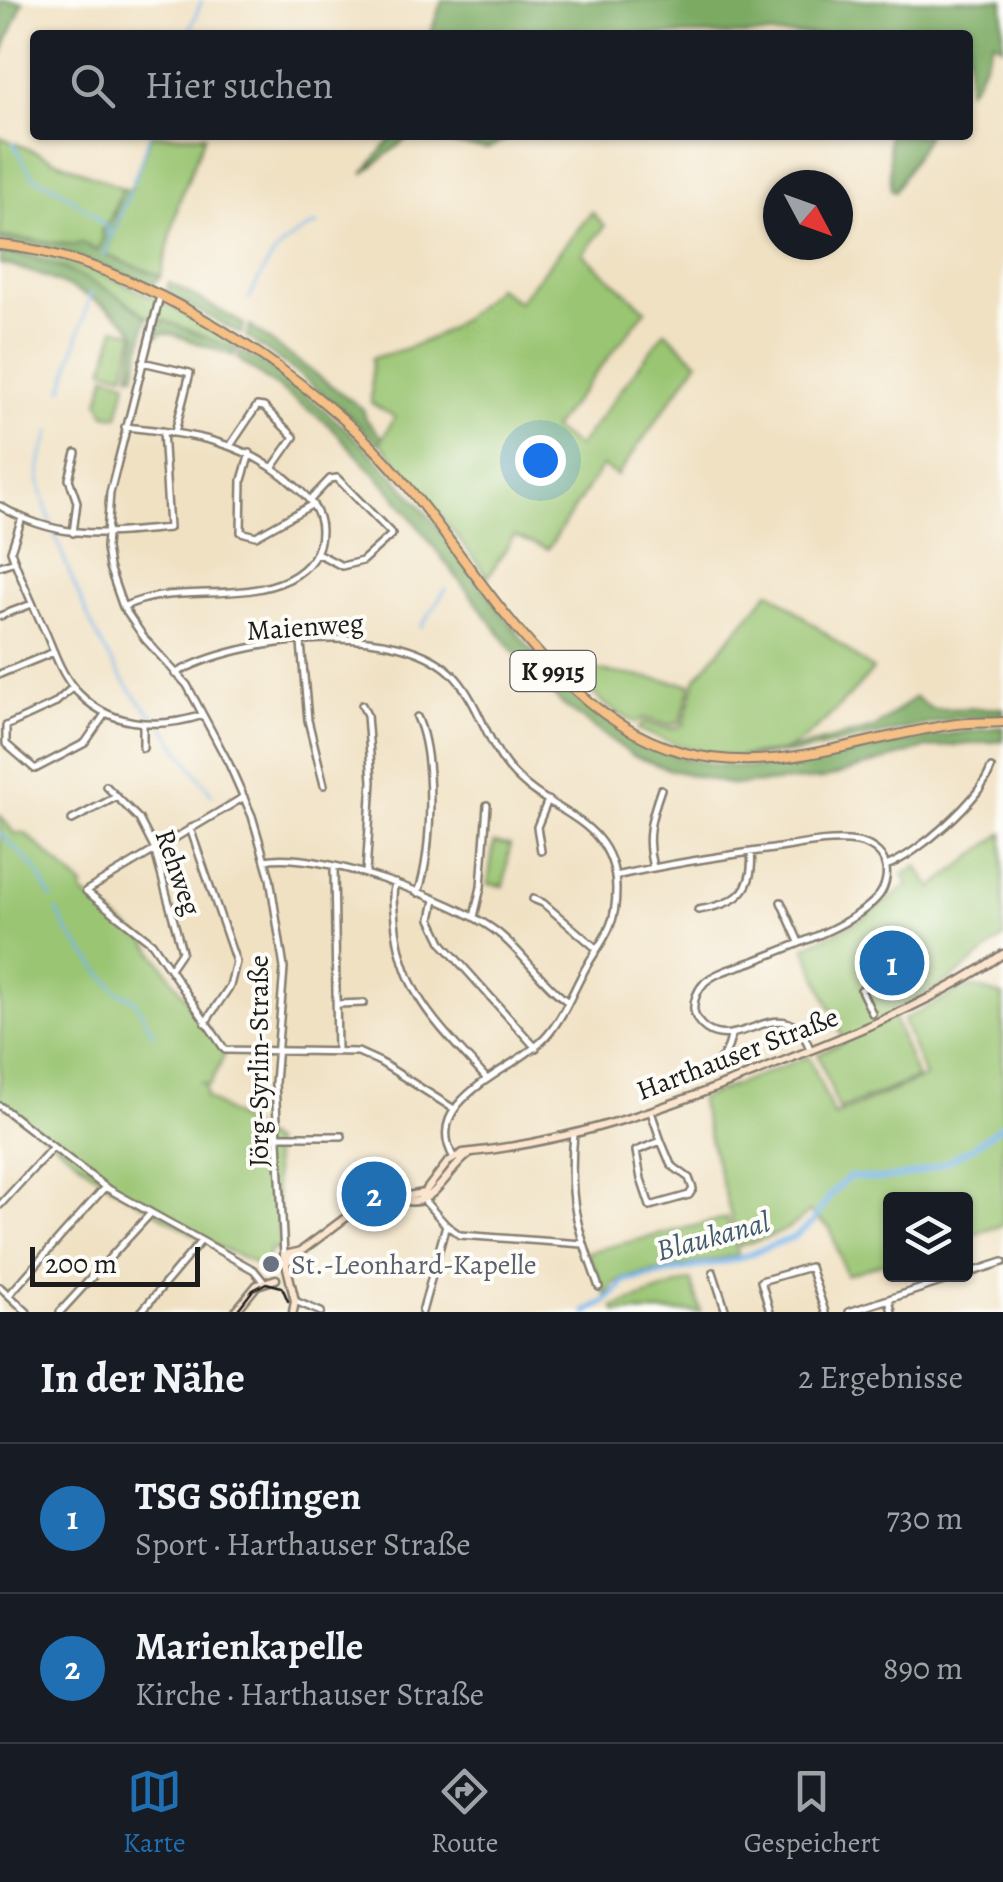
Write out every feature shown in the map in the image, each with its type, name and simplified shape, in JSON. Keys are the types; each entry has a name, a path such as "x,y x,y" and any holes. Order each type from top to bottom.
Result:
{"main road":[{"name":"K 9915","path":"0,245 64,257 160,296 221,328 254,351 364,439 397,473 552,670 594,708 642,737 695,756 750,762 846,749 952,724 1003,722"}],"street":[{"name":"Jörg-Syrlin-Straße","path":"160,296 125,427 105,535 109,568 123,607 192,696 244,797 265,860 284,964 277,1136 284,1259"},
{"path":"142,362 190,373 176,432"},
{"path":"231,444 250,413 257,406 264,407 294,437 273,466"},
{"path":"123,607 144,600 253,589 286,580 304,569 317,554 321,534 312,502 273,466 250,453 231,444 176,432 125,427"},
{"path":"0,506 22,518 73,532 105,535 169,528 162,430"},
{"path":"73,532 77,502 70,480 76,453"},
{"path":"250,453 242,480 242,532 256,536 312,502 330,479 337,478 392,534 374,554 352,564 342,566 317,554"},
{"path":"22,518 11,545 14,561 73,686 105,714 143,723 184,721 202,715"},
{"path":"0,566 14,561"},
{"path":"0,616 32,604"},
{"name":"Maienweg","path":"177,675 208,656 325,639 370,639 432,657 458,680 512,774 588,826 608,855 615,876"},
{"path":"301,642 308,720 324,786"},
{"path":"0,674 54,652"},
{"path":"73,686 54,704 6,726 6,744 35,769 85,743 105,714"},
{"path":"362,705 367,714 372,781 366,873"},
{"path":"416,717 424,732 429,777 425,856 418,893"},
{"path":"143,723 143,748"},
{"path":"886,866 910,853 950,820 986,781 990,768"},
{"name":"Rehweg","path":"106,786 140,820 154,848 182,952 171,967"},
{"path":"653,867 648,827 661,789"},
{"path":"72,820 116,797"},
{"path":"244,797 86,890 152,943 226,1050 358,1052 454,1109"},
{"path":"541,851 537,828 548,800"},
{"path":"474,916 488,805"},
{"path":"190,826 236,962 230,986 204,1023"},
{"path":"456,1160 448,1138 454,1109 486,1078 507,1069 536,1048 556,1025 614,914 615,876 751,852 852,842 874,849 886,866 885,884 874,901 799,942 710,979 700,988 694,1004 697,1020 710,1032 731,1034 771,1021 786,1022 802,1031 811,1050"},
{"path":"698,910 720,907 736,898 750,879 751,852"},
{"path":"265,860 284,857 366,873 474,916 511,944 568,1002"},
{"path":"334,868 338,1052"},
{"path":"395,883 392,896 396,933 408,982 421,1004 486,1078"},
{"path":"533,899 543,902 597,949"},
{"path":"435,900 432,918 443,944 536,1048"},
{"path":"780,902 799,942"},
{"path":"872,1013 861,990 878,980 879,970 904,954"},
{"name":"Harthauser Straße","path":"421,1197 456,1160 472,1152 574,1133 652,1112 911,1008 1003,954"},
{"path":"338,1004 364,1003"},
{"path":"648,1089 692,1079 716,1066 728,1053 731,1034"},
{"path":"0,1106 104,1187 256,1272 263,1281"},
{"path":"652,1112 671,1164 689,1178 694,1189 689,1195 650,1206 636,1151 661,1141"},
{"path":"574,1133 571,1193 583,1244 600,1287"},
{"path":"277,1136 342,1136"},
{"path":"0,1205 52,1148"},
{"path":"10,1295 104,1187"},
{"path":"276,1279 284,1259 304,1251 364,1204 400,1199 421,1197 460,1235 583,1244"},
{"path":"60,1312 151,1213"},
{"path":"422,1312 446,1225"},
{"path":"140,1312 201,1242"},
{"path":"284,1259 293,1312"},
{"path":"973,1271 1003,1262"},
{"path":"770,1312 760,1281 810,1266 825,1312"},
{"path":"714,1272 726,1312"},
{"path":"235,1312 263,1281 276,1279 290,1288"},
{"path":"849,1312 942,1282"},
{"path":"0,1286 28,1312"},
{"path":"889,1300 892,1312"},
{"path":"294,1301 321,1312"}],"green space":[{"path":"0,0 23,2 0,59"},
{"path":"442,0 1003,0 1003,47 994,41 973,84 973,30 432,30"},
{"path":"0,137 122,188 98,252 89,246 0,237"},
{"path":"149,140 203,140 179,202 161,276 105,255"},
{"path":"390,140 405,140 363,174"},
{"path":"428,140 504,140 487,149"},
{"path":"888,140 925,140 894,192"},
{"path":"122,188 130,191 105,255 161,276 153,285 66,254 0,242 0,237 66,245 82,243 97,251 103,238 101,231 114,215"},
{"path":"592,212 605,226 583,254 646,310 552,429 578,447 665,331 698,362 617,476 602,466 548,549 514,536 488,577 380,442 395,417 371,403 372,358 440,333 497,287 518,302"},
{"path":"0,250 32,254 94,271 211,329 238,345 237,350 147,317 128,302 67,269"},
{"path":"0,250 78,275 114,293 147,317 135,375 129,374 137,335 127,323 75,290 0,264"},
{"path":"169,282 244,324 241,334 174,298 167,290"},
{"path":"166,321 237,350 234,356 169,333 161,333 150,342 154,329"},
{"path":"250,326 363,409 382,438 378,444 315,387 246,337"},
{"path":"115,328 135,333 124,374 104,369"},
{"path":"241,351 302,392 376,458 432,520 542,662 583,703 629,735 684,758 748,767 798,763 1003,727 1003,741 925,748 823,779 732,785 633,756 562,704 513,651 395,496 328,424 238,359"},
{"path":"106,375 127,381 118,416 105,414 99,402"},
{"path":"770,591 873,670 818,727 781,752 748,757 708,752 638,729 644,722 669,729 684,724 696,678"},
{"path":"560,665 691,684 681,722 669,725 644,718 636,723 610,708"},
{"path":"915,697 932,709 1003,708 1003,717 951,719 796,753 738,756 781,752 874,728"},
{"path":"0,815 14,833 25,833 83,886 82,893 146,941 225,1054 210,1085 202,1083 206,1097 272,1143 280,1250 271,1249 264,1268 202,1239 108,1184 0,1101"},
{"path":"1003,833 1003,938 953,978 892,1013 917,1078 839,1110 818,1054 844,1042 805,947 862,919 908,885 903,875 917,866 932,888"},
{"path":"494,843 510,845 504,886 488,884"},
{"path":"969,986 1003,996 1003,1225 973,1235 973,1192 883,1192 883,1263 846,1275 830,1228 809,1212 785,1230 739,1246 699,1099 809,1056 834,1116 925,1077 903,1020"},
{"path":"727,1218 738,1255 624,1278 613,1284 606,1296 587,1252"},
{"path":"691,1280 701,1312 615,1312 614,1307"}],"waterway":[{"path":"190,30 202,0"},
{"path":"132,185 148,140"},
{"path":"13,142 33,177 56,187 91,212 106,227 110,238"},
{"path":"104,256 130,191"},
{"path":"249,299 275,253 293,237 318,224"},
{"path":"63,389 91,293"},
{"path":"51,431 39,477 51,523"},
{"path":"55,535 109,657 157,720"},
{"path":"421,627 446,589"},
{"path":"163,726 212,795"},
{"path":"0,833 7,839"},
{"path":"8,841 35,868 52,899"},
{"path":"57,910 69,934 115,989"},
{"path":"117,991 134,999 154,1035"},
{"name":"Blaukanal","path":"586,1312 605,1302 625,1281 737,1259 794,1237 812,1223 832,1193 849,1177 877,1179 914,1174 962,1154 1003,1124"}],"tram line":[{"path":"236,1312 253,1290 266,1283 282,1287 288,1301"}],"place":[{"name":"TSG Söflingen","path":"892,963"},
{"name":"Marienkapelle","path":"374,1194"},
{"name":"St.-Leonhard-Kapelle","path":"271,1264"}]}
